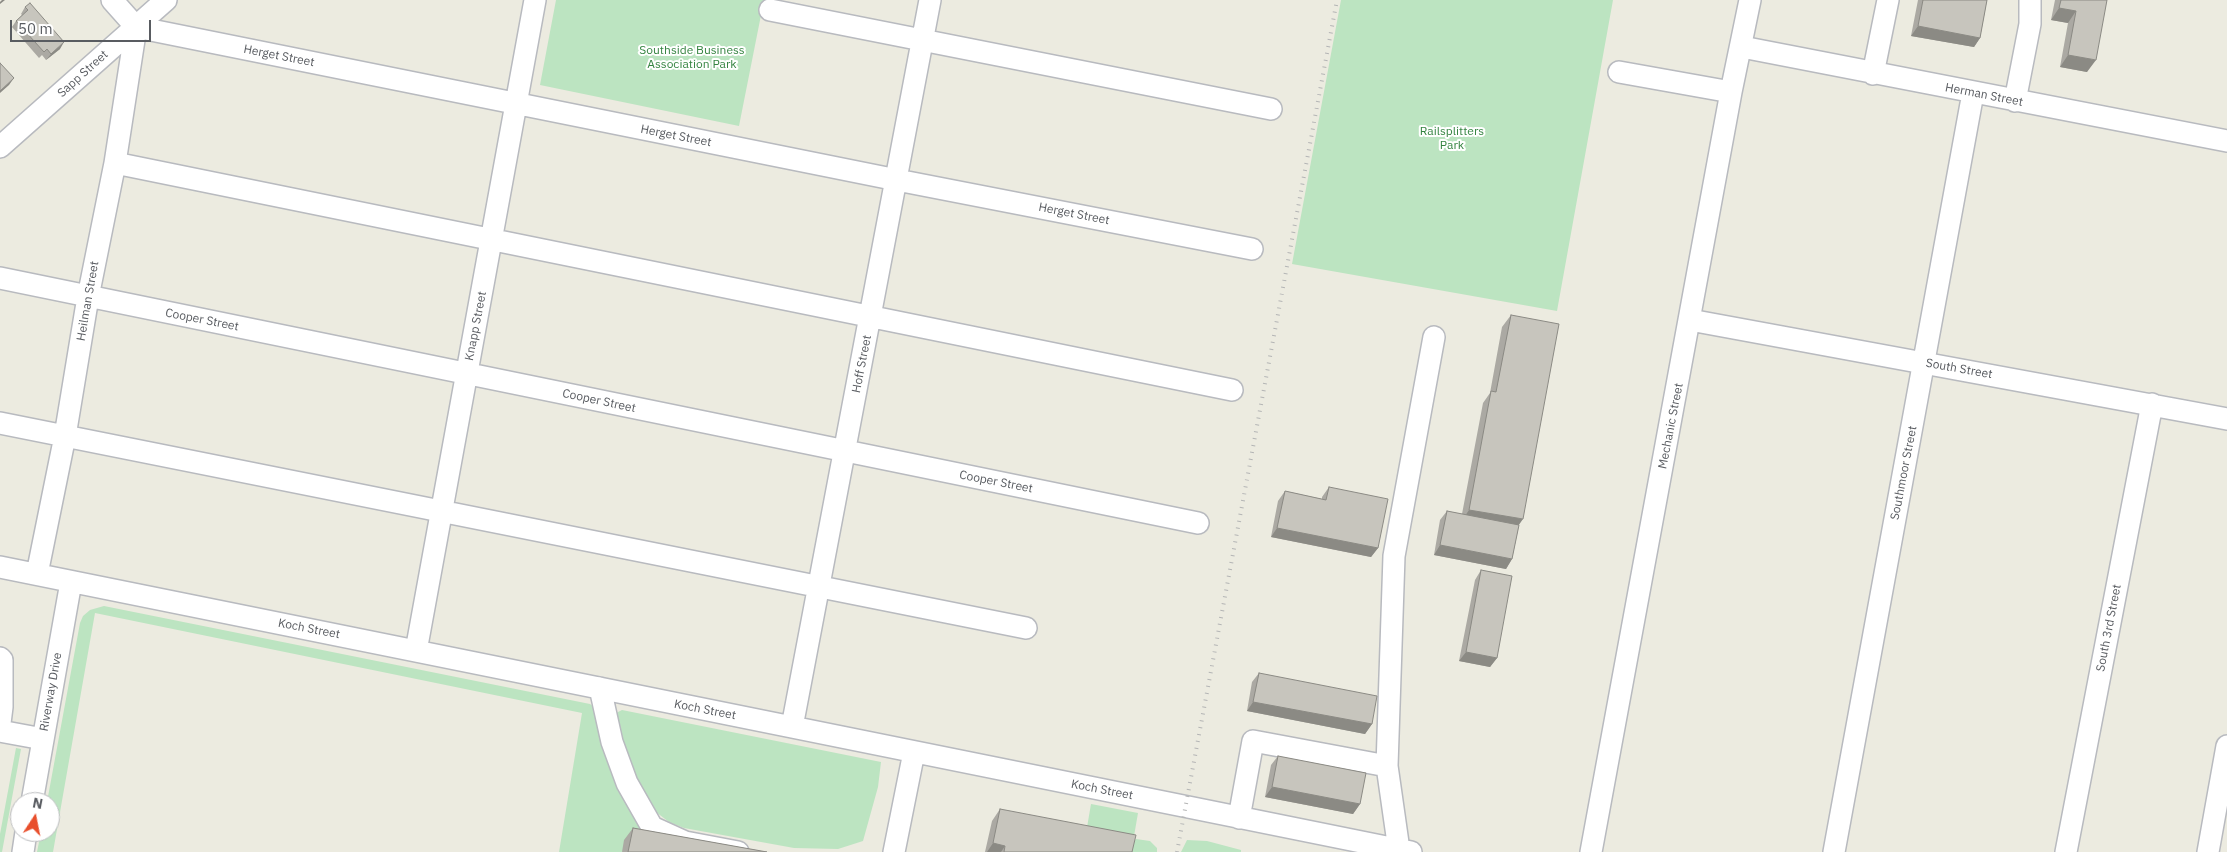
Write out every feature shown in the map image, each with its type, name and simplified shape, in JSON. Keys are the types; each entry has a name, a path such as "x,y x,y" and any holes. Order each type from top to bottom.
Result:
{"street":[{"path":"112,0 136,27"},
{"name":"Sapp Street","path":"0,147 166,0"},
{"name":"Knapp Street","path":"416,651 535,0"},
{"name":"Hoff Street","path":"792,727 930,0"},
{"name":"Mechanic Street","path":"1591,852 1750,0"},
{"path":"1873,74 1888,0"},
{"path":"2015,101 2030,24 2030,0"},
{"path":"770,10 1271,109"},
{"name":"Herget Street","path":"136,27 897,180 1252,249"},
{"name":"Heilman Street","path":"37,574 65,436 88,297 114,163 136,27"},
{"name":"Herman Street","path":"1742,47 1873,74 2227,141"},
{"path":"1619,72 1732,92"},
{"name":"Southmoor Street","path":"1834,852 1973,93"},
{"path":"114,163 1232,390"},
{"name":"Cooper Street","path":"0,278 1198,523"},
{"name":"South Street","path":"1690,320 2227,419"},
{"path":"1405,851 1388,766 1394,556 1434,337"},
{"name":"South 3rd Street","path":"2066,852 2152,404"},
{"path":"0,423 1026,628"},
{"name":"Koch Street","path":"0,566 71,582 1405,851"},
{"name":"Riverway Drive","path":"34,792 71,582"},
{"path":"0,658 2,660 0,723"},
{"path":"600,688 612,742 624,774 652,827 685,842 738,852"},
{"path":"0,731 43,739"},
{"path":"1240,818 1253,741 1388,766"},
{"path":"2208,852 2227,746"},
{"path":"894,852 914,752"}],"green space":[{"name":"Southside Business Association Park","path":"556,0 764,0 739,126 540,85"},
{"name":"Railsplitters Park","path":"1341,0 1613,0 1557,311 1292,264"},
{"path":"104,606 590,704 594,707 640,822 641,832 622,852 559,852 582,713 95,613 60,812 60,792 49,792 80,623 83,616 90,610"},
{"path":"622,710 881,762 878,787 863,841 838,849 794,848 684,828 669,822 656,812 643,796 628,766 616,713"},
{"path":"16,748 21,749 13,792 10,792 10,809 2,852 0,852 0,834"},
{"path":"1091,804 1138,813 1133,842 1136,839 1150,841 1157,848 1157,852 1126,852 1085,839"},
{"path":"1187,840 1207,841 1241,850 1241,852 1181,852"},
{"path":"39,842 55,842 53,852 37,852"}],"building":[{"path":"1923,0 1987,0 1980,38 1918,26"},
{"path":"2061,0 2107,0 2096,60 2068,55 2076,11 2059,8"},
{"path":"30,3 64,42 51,54 47,49 44,52 16,21 28,10 25,7"},
{"path":"0,63 14,78 0,91"},
{"path":"1511,315 1559,324 1523,519 1469,510 1491,391 1496,392"},
{"path":"1329,487 1388,499 1378,548 1277,528 1285,491 1326,500"},
{"path":"1447,511 1519,525 1512,559 1440,545"},
{"path":"1481,570 1512,576 1497,658 1466,652"},
{"path":"1259,673 1377,696 1372,724 1253,702"},
{"path":"1278,756 1366,773 1360,804 1272,787"},
{"path":"1000,809 1136,835 1132,852 1004,852 1005,846 993,843"},
{"path":"633,828 767,852 628,852"}],"railway":[{"path":"1177,852 1337,0"}]}
